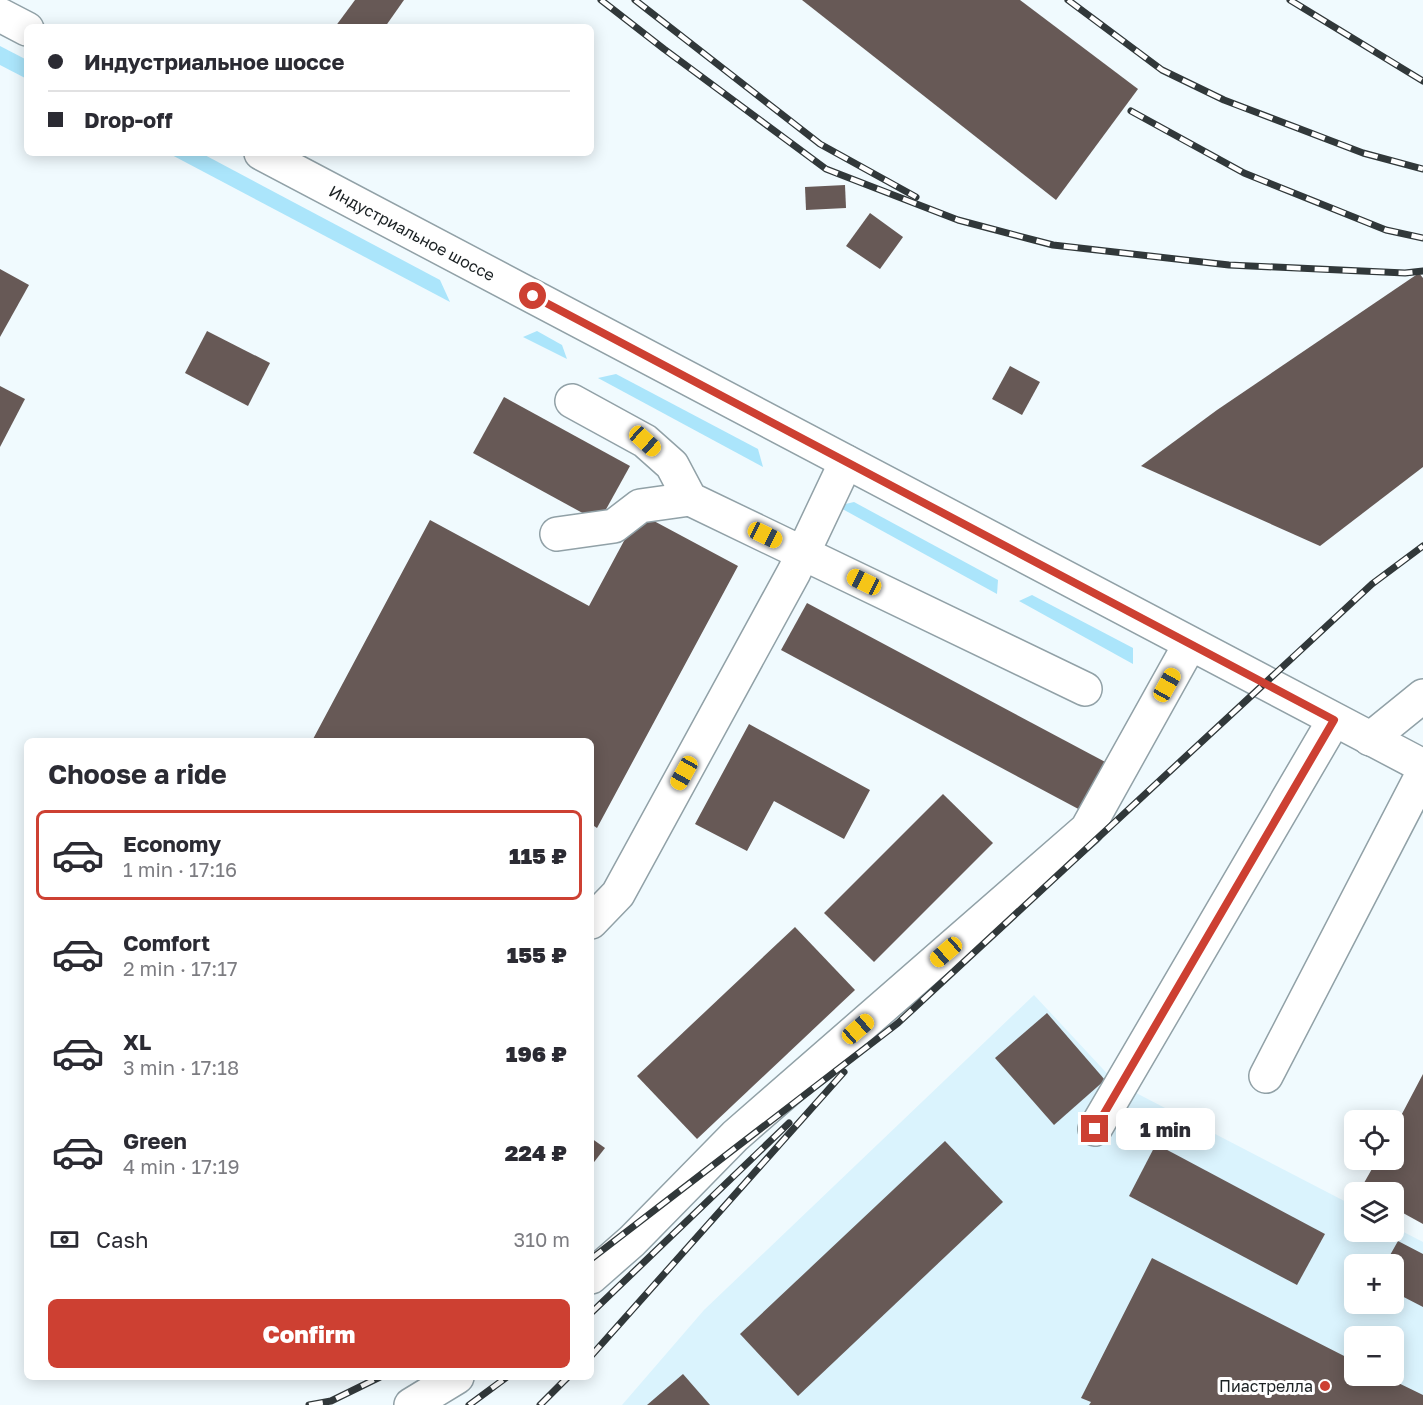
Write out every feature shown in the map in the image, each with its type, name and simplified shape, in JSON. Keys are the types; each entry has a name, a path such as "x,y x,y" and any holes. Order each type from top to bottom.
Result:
{"street":[{"path":"0,15 24,28"},
{"name":"Индустриальное шоссе","path":"267,156 1423,766"},
{"path":"572,401 645,441 672,465 690,499"},
{"path":"594,919 618,894 803,553 846,462"},
{"path":"557,534 614,526 640,506 690,499 1085,689"},
{"path":"594,1273 632,1241 735,1136 1087,829 1190,644"},
{"path":"1370,739 1423,696"},
{"path":"1095,1129 1334,720"},
{"path":"1266,1076 1423,773"},
{"path":"411,1405 452,1380"}],"shaded area":[{"path":"0,46 24,58 24,77 0,65"},
{"path":"174,156 207,156 440,280 450,302"},
{"path":"537,331 562,345 567,359 523,337"},
{"path":"616,374 758,449 763,467 598,378"},
{"path":"854,502 998,580 997,594 837,506"},
{"path":"1032,595 1133,648 1133,664 1019,601"},
{"path":"1034,995 1115,1082 1344,1201 1344,1242 1404,1242 1404,1232 1423,1242 1423,1405 622,1405 704,1310"}],"building":[{"path":"355,0 404,0 387,24 337,24"},
{"path":"802,0 1020,0 1138,89 1056,200"},
{"path":"845,185 846,208 806,210 805,187"},
{"path":"870,213 903,237 880,269 846,246"},
{"path":"0,269 29,285 0,337"},
{"path":"1419,273 1423,278 1423,467 1320,546 1141,466 1217,410"},
{"path":"207,331 270,363 248,406 185,373"},
{"path":"1010,366 1040,382 1022,415 992,399"},
{"path":"0,386 25,399 0,447"},
{"path":"504,397 630,466 599,522 473,453"},
{"path":"639,513 738,566 597,828 594,826 594,738 314,738 430,520 589,606"},
{"path":"807,603 1109,764 1084,812 781,650"},
{"path":"749,724 870,790 844,839 774,801 747,851 695,824"},
{"path":"943,794 993,843 874,962 824,913"},
{"path":"795,927 855,990 697,1139 637,1076"},
{"path":"1047,1013 1105,1080 1054,1125 995,1058"},
{"path":"1423,1074 1423,1224 1404,1214 1404,1182 1365,1182 1371,1170 1404,1170 1404,1110"},
{"path":"594,1140 605,1148 594,1162"},
{"path":"945,1141 1003,1202 798,1396 740,1334"},
{"path":"1156,1144 1325,1234 1297,1285 1129,1196"},
{"path":"1397,1242 1400,1242 1423,1254 1423,1307 1404,1297 1404,1254 1391,1254"},
{"path":"1152,1258 1344,1356 1344,1386 1404,1386 1423,1395 1423,1405 1089,1405 1091,1402 1081,1398"},
{"path":"683,1374 710,1405 647,1405"}],"railway":[{"path":"601,0 826,169 958,220 1053,245 1229,265 1405,273 1423,271"},
{"path":"635,0 820,144 916,197"},
{"path":"1068,0 1162,70 1224,100 1363,153 1423,169"},
{"path":"1290,0 1423,81"},
{"path":"1131,111 1244,173 1386,230 1423,238"},
{"path":"594,1257 898,1023 1372,584 1423,546"},
{"path":"594,1353 844,1072"},
{"path":"594,1310 789,1123"},
{"path":"309,1405 331,1401 374,1380"},
{"path":"469,1405 503,1380"},
{"path":"540,1405 565,1380"}],"place":[{"name":"Пиастрелла","path":"1325,1386"}],"route":[{"path":"533,296 1334,720 1095,1129"}]}
